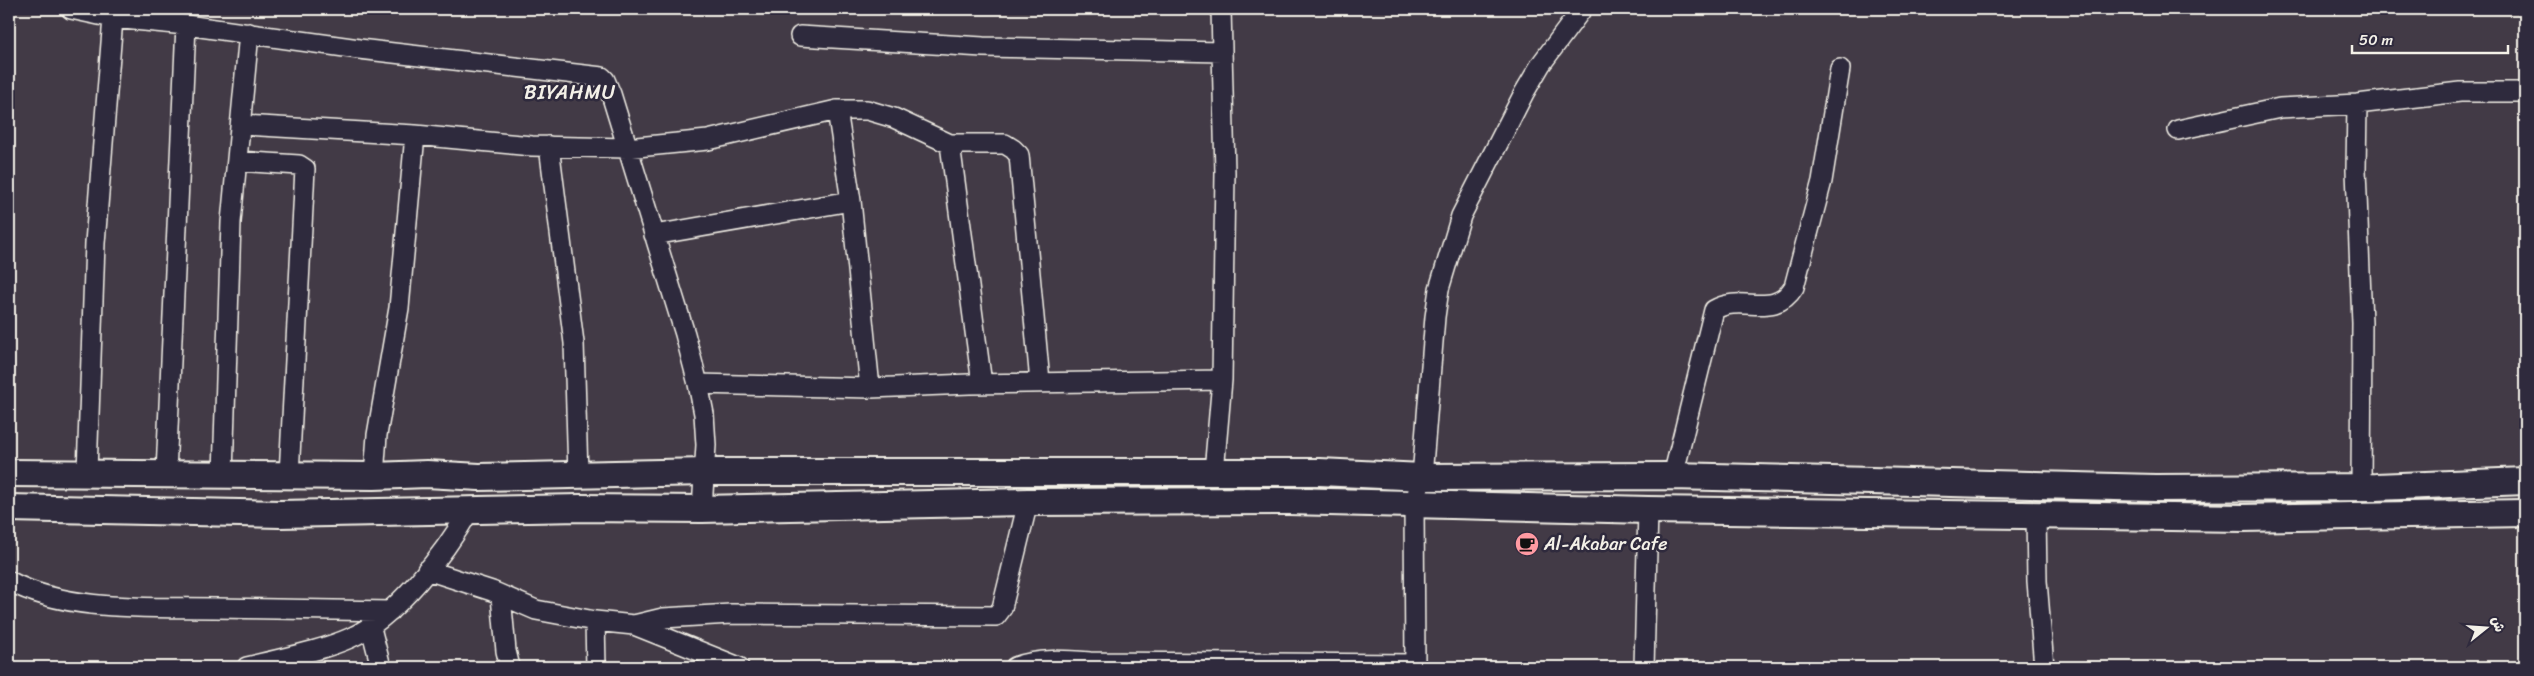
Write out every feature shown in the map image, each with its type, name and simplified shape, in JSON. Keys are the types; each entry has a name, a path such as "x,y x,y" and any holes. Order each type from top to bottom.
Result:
{"main road":[{"path":"9,473 87,472 374,476 427,474 479,477 705,472 1320,472 1422,477 1673,476 2155,488 2361,487 2525,481"},
{"path":"9,508 280,514 580,508 702,509 1028,502 1289,501 1903,515 2036,514 2243,518 2525,513"}],"street":[{"path":"71,9 113,18 186,25 496,66 602,77 607,85 627,148 685,334 698,384 704,414 705,472 702,509"},
{"path":"1214,472 1222,380 1225,173 1221,9"},
{"path":"1015,667 1033,662 1068,660 1090,662 1415,666 1414,505 1422,477 1435,317 1449,250 1461,216 1524,92 1541,64 1582,9"},
{"path":"87,472 95,243 113,18"},
{"path":"166,474 186,25"},
{"path":"223,474 231,222 242,125 249,33"},
{"path":"800,36 983,47 1222,52"},
{"path":"1673,476 1714,310 1729,304 1771,304 1787,298 1794,287 1822,181 1840,69"},
{"path":"2178,130 2280,108 2357,104 2460,92 2525,92"},
{"path":"2357,104 2356,170 2362,323 2361,487"},
{"path":"242,125 415,135 550,146 627,148 708,140 837,110 867,110 894,118 950,144 1005,144 1019,155 1040,382"},
{"path":"837,110 852,201 870,388"},
{"path":"374,476 377,435 400,308 415,135"},
{"path":"950,144 982,384"},
{"path":"550,146 574,343 578,474"},
{"path":"237,161 299,165 306,169 289,474"},
{"path":"654,235 852,201"},
{"path":"698,384 870,388 1040,382 1222,380"},
{"path":"634,625 663,618 731,614 992,618 999,614 1002,608 1028,502"},
{"path":"1644,667 1648,510"},
{"path":"248,667 298,661 371,628 390,611 428,570 456,534 469,511"},
{"path":"2036,514 2037,581 2044,667"},
{"path":"428,570 492,591 536,610 595,621 634,625 739,667"},
{"path":"9,581 32,592 60,598 130,607 390,611"},
{"path":"501,596 506,651 510,667"},
{"path":"595,621 596,667"},
{"path":"371,628 381,667"}],"place":[{"name":"Al-Akabar Cafe","path":"1527,544"}],"district":[{"name":"BIYAHMU","path":"570,92"}]}
